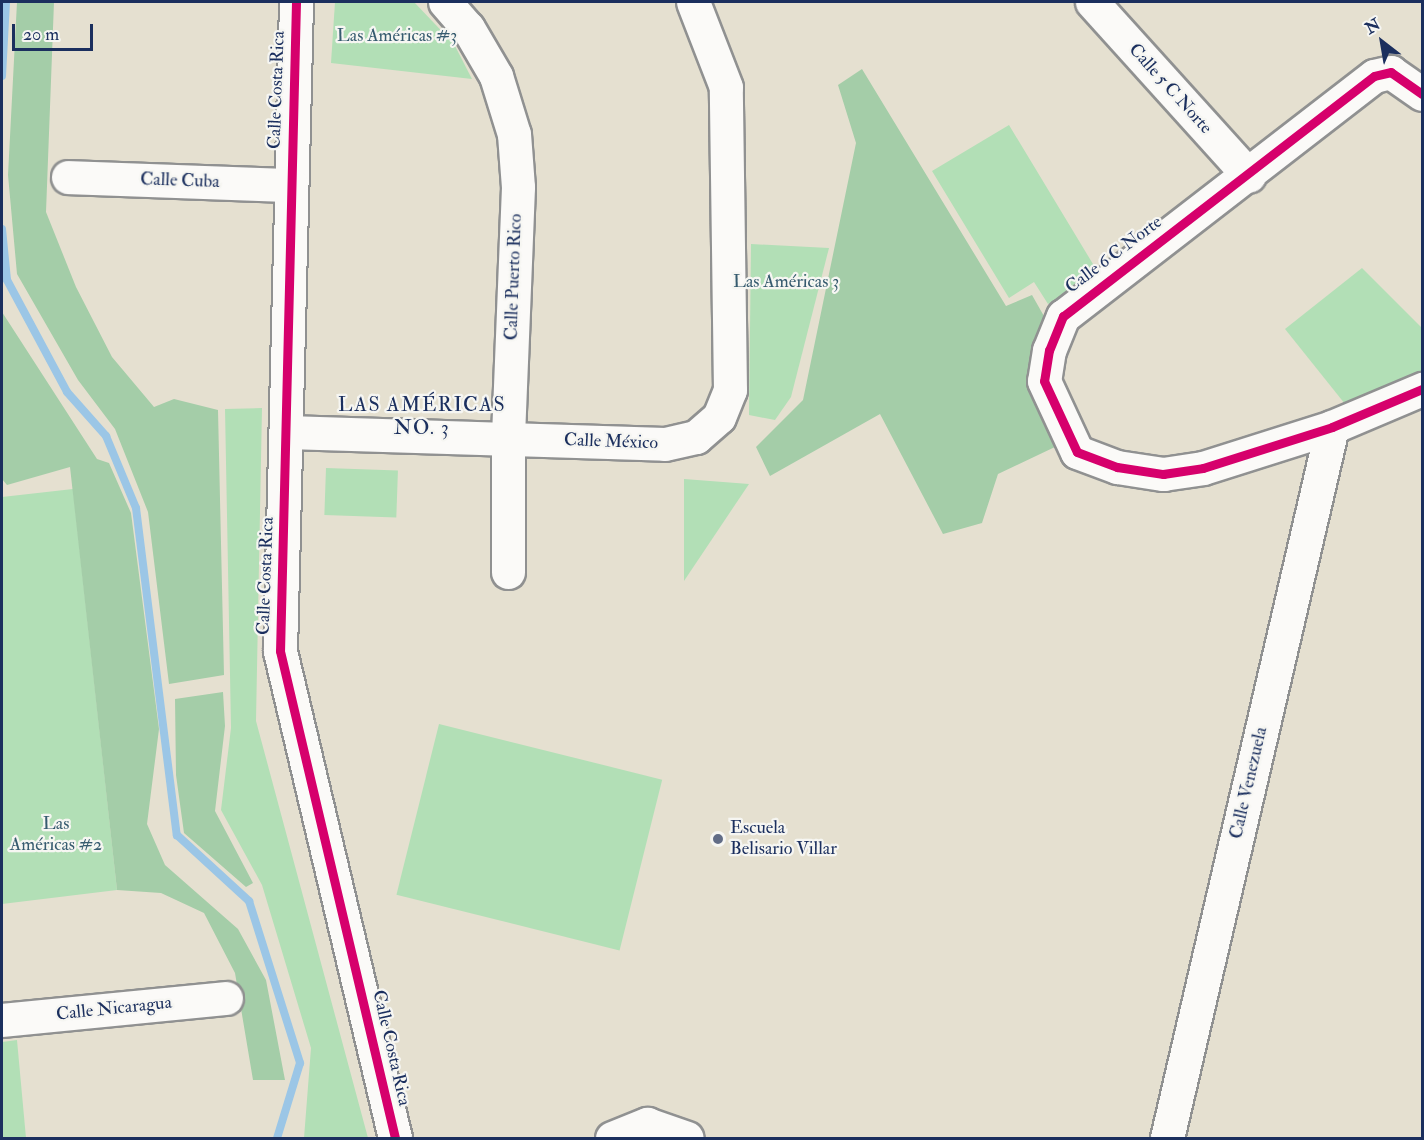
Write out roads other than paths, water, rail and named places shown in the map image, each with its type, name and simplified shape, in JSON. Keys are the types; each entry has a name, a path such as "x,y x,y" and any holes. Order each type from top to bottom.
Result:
{"street":[{"name":"Calle Costa Rica","path":"296,2 280,651 395,1138"},
{"name":"Calle Puerto Rico","path":"445,2 468,28 496,76 514,134 518,187 508,439 508,572"},
{"name":"Calle México","path":"287,432 665,444 696,437 718,417 730,390 726,87 693,2"},
{"name":"Calle 5 C Norte","path":"1092,2 1249,176"},
{"name":"Calle 6 C Norte","path":"1422,94 1391,72 1374,76 1249,176 1097,286 1063,316 1048,350 1044,381 1077,452 1116,467 1163,474 1203,468 1332,427 1422,389"},
{"name":"Calle Cuba","path":"68,177 291,185"},
{"name":"Calle Venezuela","path":"1167,1138 1332,427"},
{"name":"Calle Nicaragua","path":"2,1020 226,998"},
{"path":"612,1138 647,1124 687,1138"}],"waterway":[{"path":"2,76 6,2"},
{"path":"2,229 7,280 67,392 106,436 136,508 177,835 249,901 300,1063 277,1138"}],"place":[{"name":"Escuela Belisario Villar","path":"718,839"}],"district":[{"name":"LAS AMÉRICAS NO. 3","path":"422,416"}],"park label":[{"name":"Las Américas #3","path":"397,36"},
{"name":"Las Américas 3","path":"786,282"},
{"name":"Las Américas #2","path":"56,835"}]}
